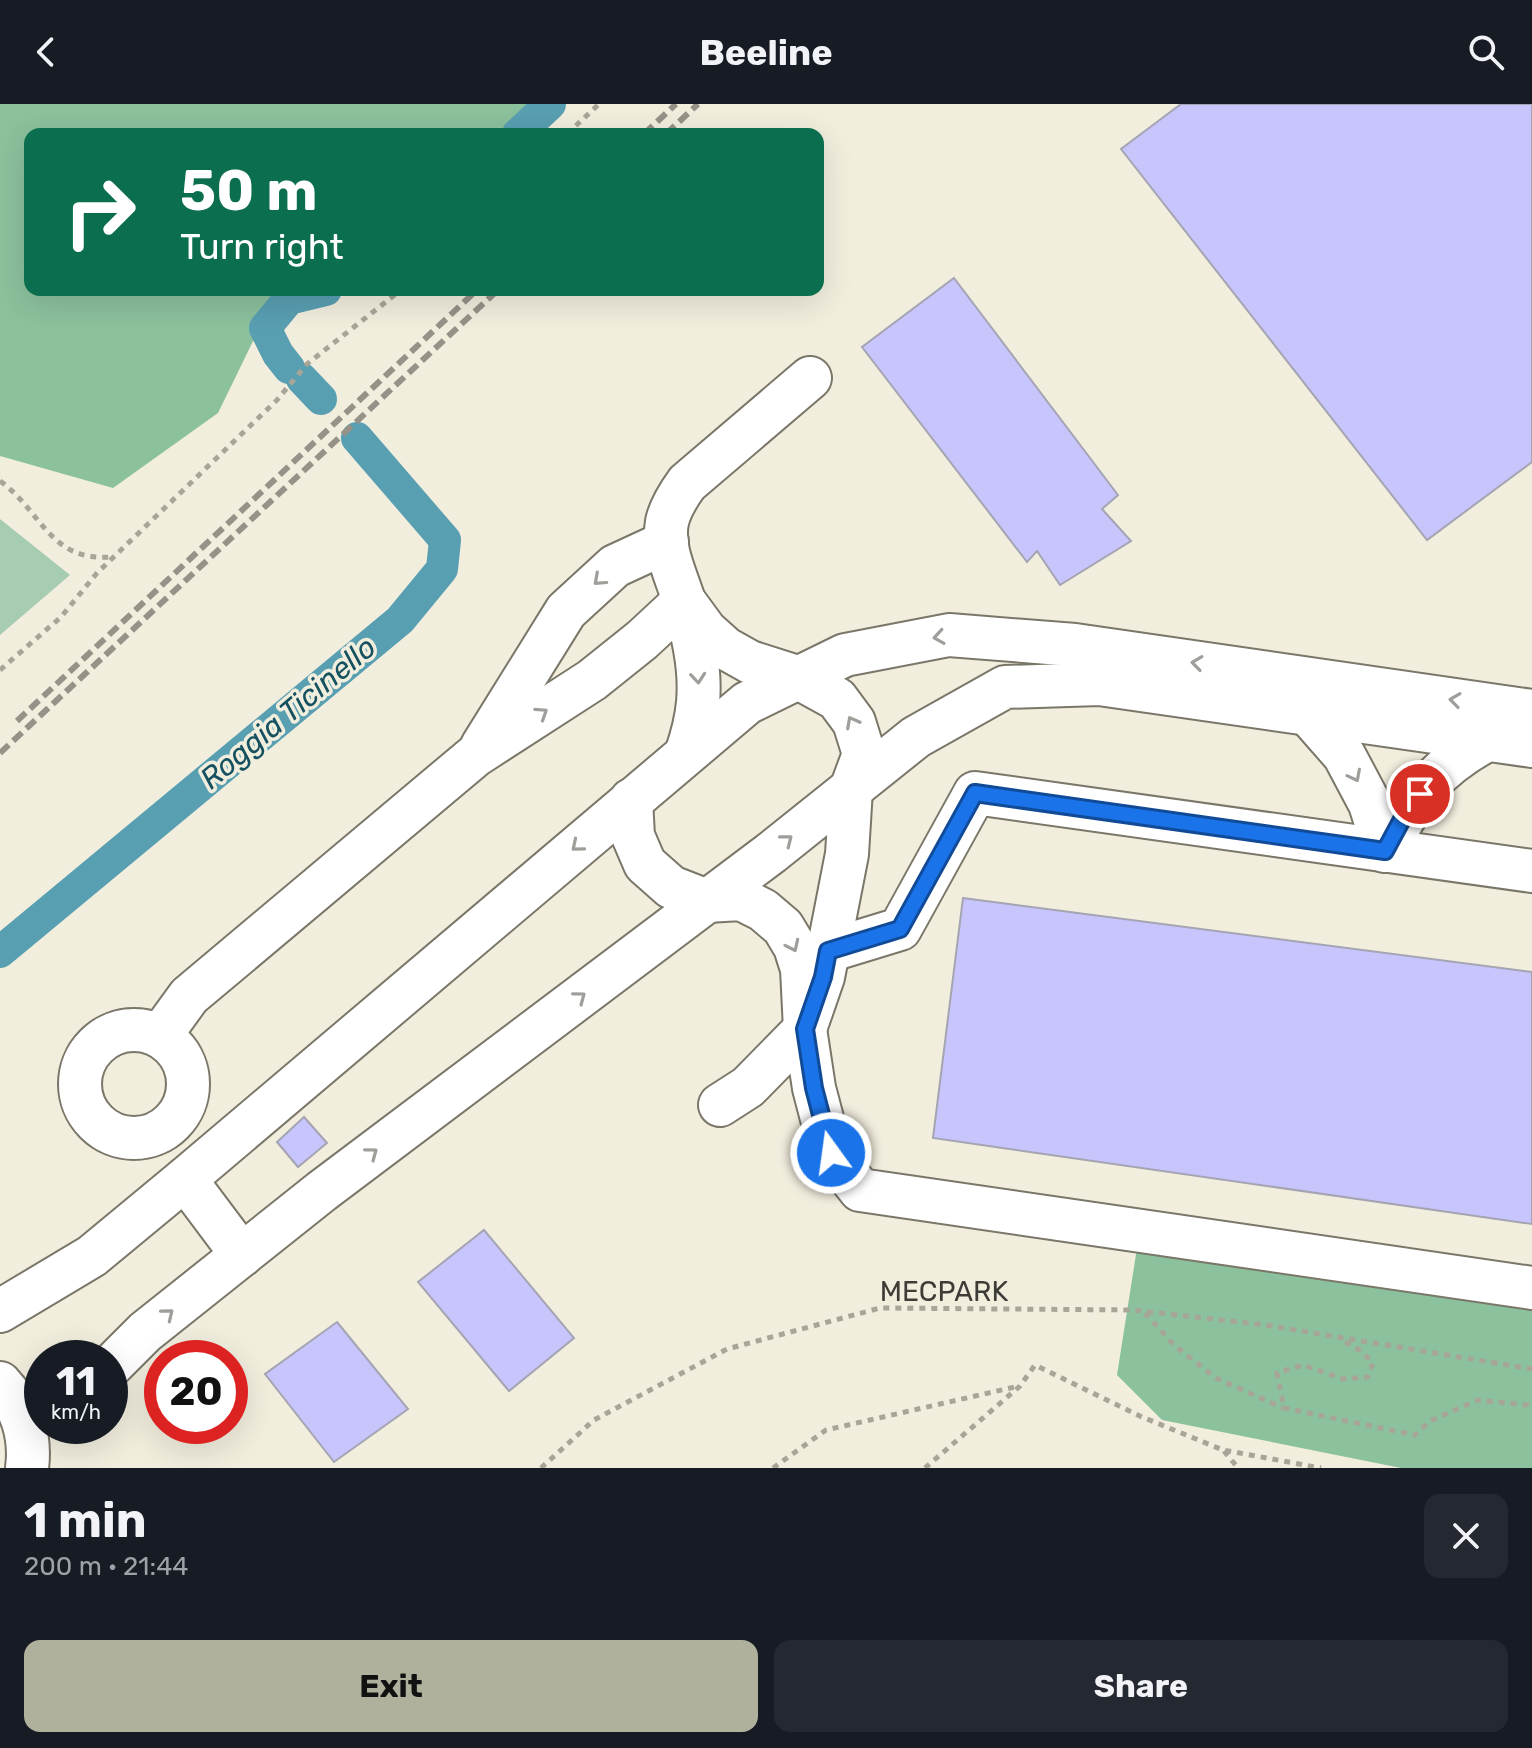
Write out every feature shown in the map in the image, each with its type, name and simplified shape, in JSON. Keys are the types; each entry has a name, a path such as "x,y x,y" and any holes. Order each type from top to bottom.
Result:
{"street":[{"path":"686,754 699,712 699,686 696,651 684,601 671,565 667,522 677,497 687,483 810,378"},
{"path":"476,755 566,611 615,566 667,542"},
{"path":"684,601 706,631 725,648 750,662 797,677 837,699 854,722 864,754 851,789 847,854 823,977 805,1029 748,1087 720,1105"},
{"path":"160,1036 189,996 476,755 592,680 684,601"},
{"path":"0,1311 92,1256 747,703 845,655 949,635 1075,645 1532,711"},
{"path":"128,1349 145,1332 322,1191 707,901 916,737 1005,687 1099,684 1532,746"},
{"path":"1308,714 1344,755 1370,804 1385,851"},
{"path":"1385,851 1406,812 1434,776 1459,755 1487,740"},
{"path":"828,951 900,929 975,793 1532,871"},
{"path":"631,800 633,836 645,864 671,887 707,901 741,899 763,910 783,927 795,947 802,969 805,1029 814,1088 831,1153 860,1190 1532,1288"},
{"path":"185,1179 242,1255"},
{"path":"0,1383 10,1394 36,1449"}],"path":[{"path":"573,128 599,104"},
{"path":"0,670 61,617 97,573 277,400 307,364 393,296"},
{"path":"0,481 11,488 58,543 75,553 97,558 114,557"},
{"name":"MECPARK","path":"541,1468 594,1420 727,1349 880,1308 1144,1311 1265,1325 1532,1369"},
{"path":"1144,1311 1174,1345 1216,1378 1284,1408 1415,1435 1430,1421 1478,1400 1527,1405 1532,1410"},
{"name":"MECPARK","path":"1284,1408 1277,1373 1303,1365 1343,1379 1368,1377 1373,1363 1361,1351 1339,1338"},
{"path":"925,1468 1020,1386 1035,1365 1142,1417 1223,1450 1321,1468"},
{"path":"773,1468 826,1430 1020,1386"},
{"path":"1223,1450 1238,1468"},
{"path":"1275,1460 1282,1468"}],"green space":[{"path":"0,104 540,104 515,128 24,128 24,296 281,296 257,333 218,413 113,488 0,456"},
{"path":"0,519 70,575 0,635"},
{"path":"1137,1248 1532,1306 1532,1468 1401,1468 1162,1420 1117,1375"}],"building":[{"path":"1181,104 1532,104 1532,462 1427,540 1121,149"},
{"path":"954,278 1118,495 1102,509 1131,541 1060,585 1037,551 1027,562 862,347"},
{"path":"963,898 1532,972 1532,1224 933,1138"},
{"path":"304,1117 327,1143 298,1167 277,1142"},
{"path":"484,1230 574,1338 509,1391 418,1282"},
{"path":"337,1322 408,1409 334,1462 265,1374"}],"waterway":[{"name":"Roggia Ticinello","path":"524,128 550,104"},
{"name":"Roggia Ticinello","path":"289,368 265,328 289,299 301,296"},
{"name":"Roggia Ticinello","path":"302,379 321,399"},
{"name":"Roggia Ticinello","path":"0,952 400,620 442,569 445,540 357,438"}],"railway":[{"path":"650,128 676,104"},
{"path":"672,128 698,104"},
{"path":"17,721 471,296"},
{"path":"0,753 492,296"}],"route":[{"path":"831,1153 814,1088 805,1029 823,977 828,951 900,929 975,793 1385,851 1406,812 1420,794"}]}
